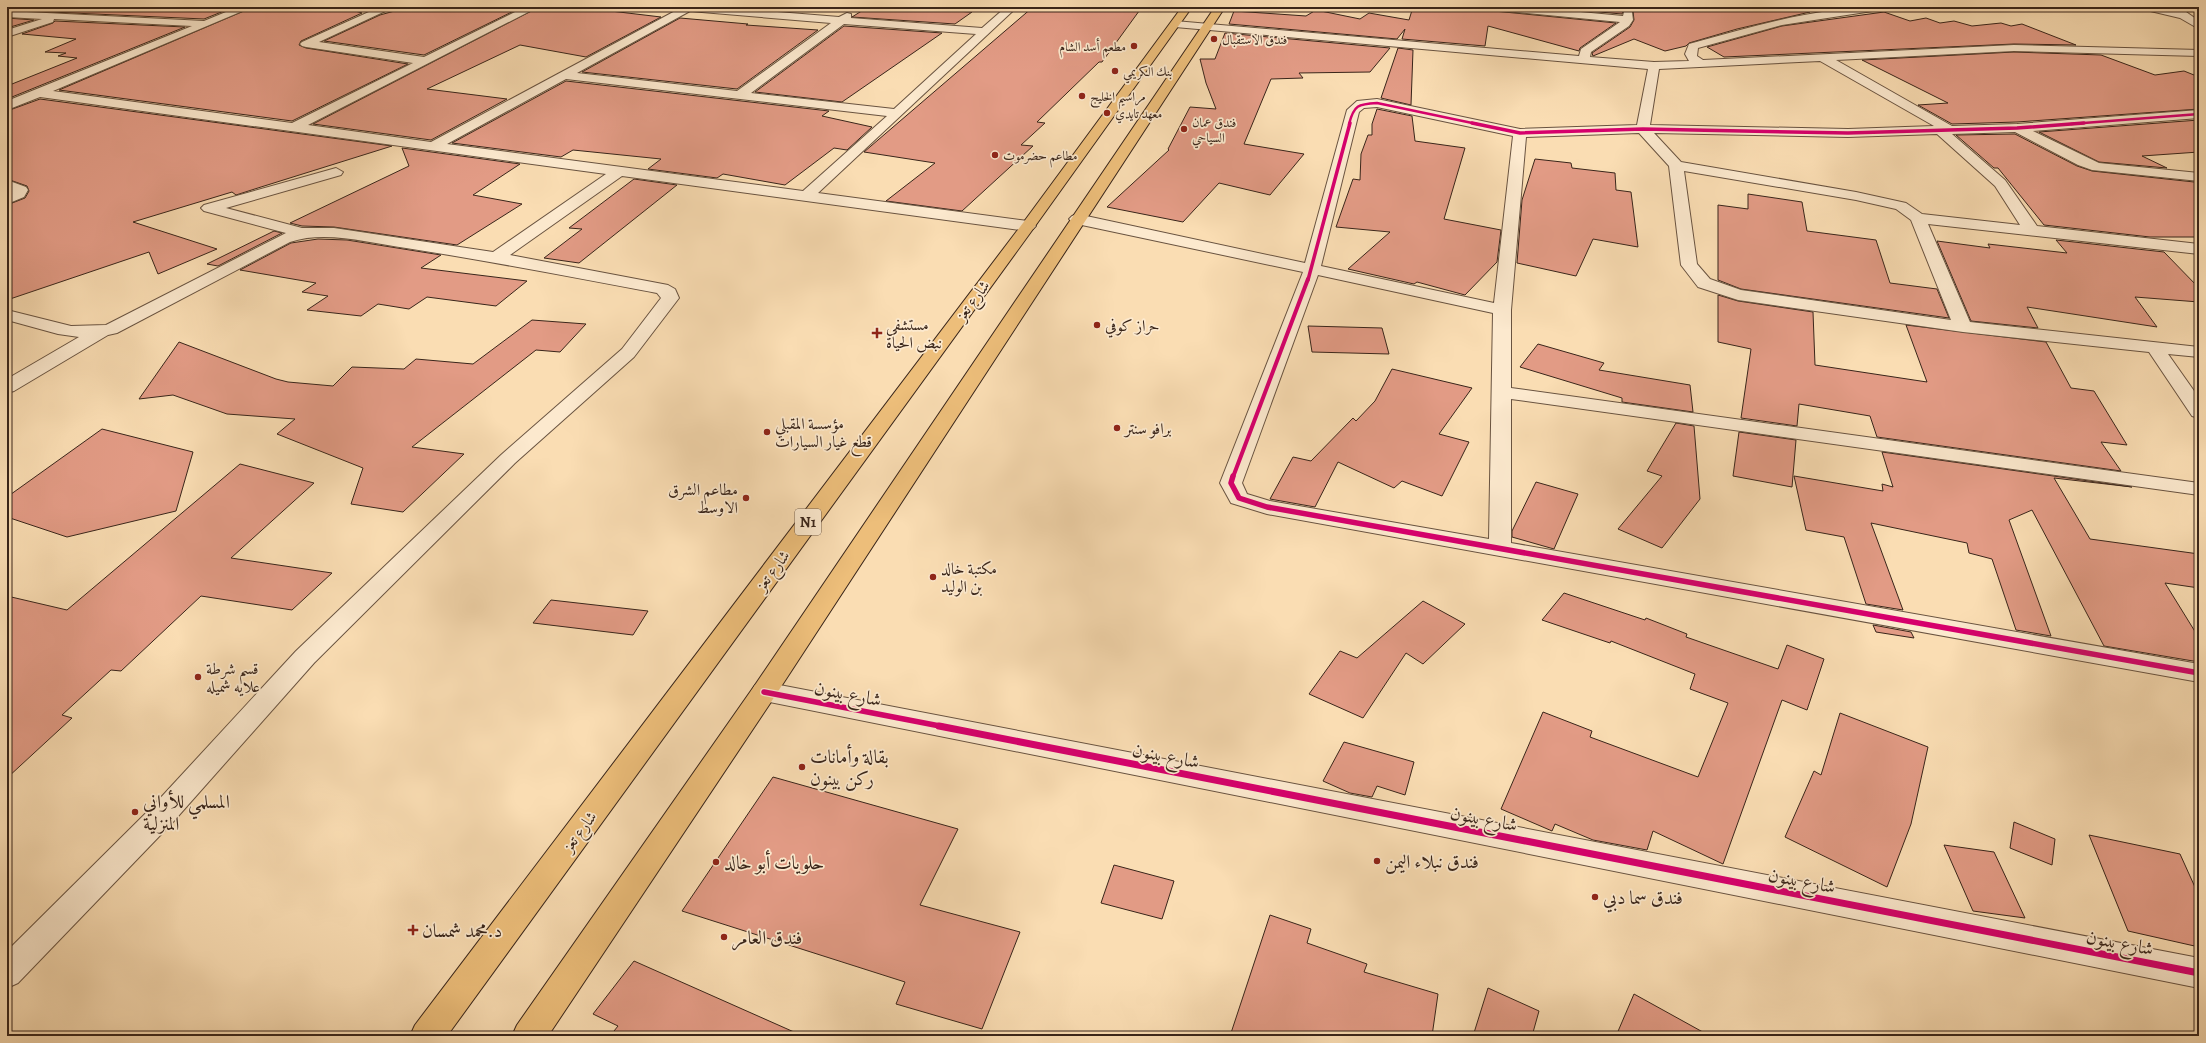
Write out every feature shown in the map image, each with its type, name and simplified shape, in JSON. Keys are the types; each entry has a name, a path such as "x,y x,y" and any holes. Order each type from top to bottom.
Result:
{"highway":[{"path":"530,1036 764,692 1077,219 1220,7"},
{"name":"شارع تعز","path":"427,1036 1028,226 1181,16"}],"street":[{"path":"7,106 247,7"},
{"path":"389,7 306,44 426,61"},
{"path":"292,128 533,7"},
{"path":"433,146 686,7 986,32"},
{"path":"740,95 859,7"},
{"path":"807,196 1012,7"},
{"path":"1494,7 1628,20"},
{"path":"1626,7 1628,20"},
{"path":"1699,63 1692,58 1691,52 1694,46 1706,41 1780,22 1879,7"},
{"path":"2146,7 2182,15"},
{"path":"2172,7 2199,26"},
{"path":"2172,7 2192,9"},
{"path":"7,14 208,24"},
{"path":"7,34 59,16"},
{"path":"1181,16 1206,27 1654,66 2014,48 2199,53"},
{"path":"1584,60 1583,54 1588,48 1628,20"},
{"path":"1821,57 1945,130 2000,183 2032,231"},
{"path":"1643,129 1654,66"},
{"path":"564,75 898,113"},
{"path":"38,93 1028,226"},
{"path":"2199,114 2017,128 1848,134 1643,129 1520,133 1377,103 1361,104 1353,110 1312,269 1231,483 1239,498 1267,508 1500,548 2199,674"},
{"path":"2017,128 2097,167 2199,177"},
{"path":"1643,129 1676,165 1689,265 1704,283 1738,295 1963,327 2199,352"},
{"path":"1500,548 1502,310 1520,133"},
{"path":"1676,165 1856,196 1901,206 1918,218 2199,249"},
{"path":"496,257 619,171"},
{"path":"7,972 163,814 305,657 508,459 628,353 670,298 668,293 662,289 496,257 334,233 302,233 209,208 336,172"},
{"path":"7,184 21,190 19,194 7,200"},
{"path":"1918,218 1963,327"},
{"path":"1077,219 1502,310"},
{"path":"7,315 79,333 111,329 284,239 302,233"},
{"path":"7,387 102,331"},
{"path":"2154,348 2199,412"},
{"path":"1501,392 2199,489"},
{"name":"شارع بينون","path":"764,692 2199,973"}],"building":[{"path":"7,7 234,7 204,19 7,10"},
{"path":"253,7 341,7 362,13 301,41 299,45 306,48 408,64 292,121 59,90"},
{"path":"409,7 522,7 424,55 324,41 380,15"},
{"path":"539,7 577,7 661,17 586,57 520,45 427,89 507,99 431,140 313,124"},
{"path":"868,7 972,12 955,24 852,17"},
{"path":"1033,7 1142,7 1102,62 1099,62 1037,122 1045,123 1021,145 1033,146 962,211 886,201 935,163 864,152"},
{"path":"1413,7 1488,7 1494,11 1616,23 1580,48 1579,51 1488,26 1485,46 1402,39 1405,29 1397,39 1229,24 1234,11 1306,16 1316,10 1360,19 1369,13 1409,20"},
{"path":"1543,7 1793,7 1810,12 1737,29 1689,43 1686,46 1665,51 1634,39 1593,56 1592,53 1630,27 1634,20 1633,11 1624,10 1622,14"},
{"path":"1884,12 1910,21 1926,18 1940,23 1954,21 1972,26 2001,23 2011,26 2022,24 2076,45 2014,44 1724,57 1707,47 1782,26"},
{"path":"7,18 34,20 7,28"},
{"path":"680,18 748,24 746,25 818,30 737,89 582,72"},
{"path":"55,21 185,27 7,99 7,86 77,58 58,56 66,53 45,52 76,39 22,34"},
{"path":"844,26 942,33 842,102 755,92"},
{"path":"1225,33 1390,48 1370,72 1299,73 1303,78 1271,79 1244,144 1304,154 1270,195 1219,183 1183,222 1107,207 1169,150 1168,149 1190,107 1216,109 1206,83 1200,59 1215,59"},
{"path":"1398,48 1413,50 1411,105 1381,98"},
{"path":"2014,52 2101,55 2155,75 2184,71 2199,77 2199,109 2017,122 1952,124 1918,105 1948,103 1862,60"},
{"path":"566,81 829,111 822,116 872,127 847,150 834,148 785,185 723,174 717,178 648,169 661,159 573,150 561,157 452,143"},
{"path":"40,99 392,146 236,195 232,192 133,222 217,249 158,274 149,252 7,300 7,205 25,198 29,191 27,186 7,179 7,111"},
{"path":"1377,109 1412,116 1415,141 1465,148 1444,219 1501,230 1497,262 1465,295 1417,282 1414,284 1348,269 1390,232 1336,227 1353,179 1360,180 1361,154 1368,135 1372,135 1372,124"},
{"path":"2199,120 2199,152 2142,156 2167,168 2099,162 2039,132"},
{"path":"2015,134 2077,166 2092,171 2194,182 2199,184 2199,237 2150,237 2044,225 1998,168 1994,168 1956,135"},
{"path":"402,148 520,164 473,195 522,204 457,245 334,227 302,226 290,223 409,166"},
{"path":"1535,159 1571,163 1572,168 1615,173 1616,190 1631,192 1638,247 1593,239 1576,276 1517,263 1522,200"},
{"path":"634,179 677,185 579,263 544,258 582,229 569,228"},
{"path":"1748,194 1802,202 1807,231 1876,240 1890,283 1937,289 1949,318 1741,289 1718,280 1718,205 1748,209"},
{"path":"274,231 282,233 218,266 207,264"},
{"path":"318,239 347,240 441,255 421,268 527,281 496,306 427,297 409,309 378,304 361,316 307,310 328,296 302,292 316,283 240,270 291,243"},
{"path":"2056,240 2164,252 2199,288 2199,302 2135,297 2157,327 2027,307 2038,328 1971,321 1937,241 1990,248 1988,244 2067,253"},
{"path":"1718,295 1738,301 1813,312 1815,365 1927,382 1906,325 2046,342 2071,388 2094,391 2127,445 2101,442 2121,471 1877,437 1870,416 1799,404 1797,426 1741,418 1751,349 1718,342"},
{"path":"532,320 586,324 560,352 536,350 412,447 464,454 403,512 351,504 363,468 277,434 295,419 227,414 173,395 139,399 179,342 276,379 288,382 333,386 352,367 404,369 416,359 473,364"},
{"path":"1308,326 1382,328 1389,354 1312,352"},
{"path":"1538,344 1604,363 1599,370 1690,385 1693,412 1622,402 1622,398 1520,367"},
{"path":"1392,369 1472,388 1439,434 1469,442 1442,496 1402,481 1394,488 1338,462 1315,507 1270,499 1293,457 1311,461 1353,418 1356,421 1375,401"},
{"path":"1676,423 1694,426 1700,499 1662,548 1618,529 1662,476 1647,471"},
{"path":"102,429 193,452 176,511 67,537 7,517 7,497"},
{"path":"1739,432 1796,440 1792,487 1733,476"},
{"path":"1882,452 2132,487 2054,478 2090,539 2199,554 2199,588 2165,583 2199,638 2199,662 2104,646 2032,510 2009,520 2051,636 2016,630 1992,559 1969,553 1967,543 1871,523 1903,610 1866,604 1844,537 1806,530 1794,476 1883,491 1882,484 1893,487"},
{"path":"240,464 314,483 231,558 332,573 292,610 201,596 121,671 111,670 62,715 72,718 7,778 7,596 67,610"},
{"path":"1536,482 1578,494 1554,549 1512,537 1512,531"},
{"path":"1564,593 1645,620 1646,618 1687,634 1686,637 1778,669 1787,645 1824,659 1807,710 1782,700 1723,864 1653,831 1647,850 1593,840 1555,824 1552,831 1501,809 1543,712 1592,731 1590,737 1698,777 1728,703 1690,689 1695,674 1611,641 1610,643 1542,620"},
{"path":"551,600 648,611 633,635 533,623"},
{"path":"1423,601 1465,624 1423,664 1406,653 1363,718 1309,694 1340,651 1357,658"},
{"path":"1873,625 1911,632 1914,638 1876,632"},
{"path":"1840,713 1928,747 1911,824 1887,887 1785,837 1814,771 1821,775"},
{"path":"1344,742 1414,762 1405,795 1377,786 1372,797 1350,793 1323,781"},
{"path":"773,777 958,829 920,905 1020,932 982,1029 896,1004 905,982 682,911"},
{"path":"2014,822 2055,839 2052,865 2010,848"},
{"path":"2089,835 2180,854 2199,896 2199,947 2128,931"},
{"path":"1944,845 1994,852 2025,918 1973,911"},
{"path":"1114,865 1174,881 1162,919 1101,903"},
{"path":"1270,915 1311,929 1307,943 1367,964 1364,972 1438,994 1432,1036 1230,1036"},
{"path":"634,961 803,1036 610,1036 618,1026 593,1014"},
{"path":"1488,988 1539,1011 1532,1036 1473,1036"},
{"path":"1634,994 1710,1036 1616,1036"}],"cycle path":[{"path":"2199,114 2017,128 1848,133 1643,129 1520,133 1377,103 1361,104 1353,110 1312,269 1231,483 1239,498 1267,507 2199,673"},
{"path":"764,692 2199,973"}],"place":[{"name":"فندق الاستقبال","path":"1214,39"},
{"name":"مطعم أسد الشام","path":"1134,46"},
{"name":"بنك الكريمي","path":"1115,71"},
{"name":"مراسيم الخليج","path":"1082,96"},
{"name":"معهد تايدي","path":"1107,113"},
{"name":"فندق عمان السياحي","path":"1184,129"},
{"name":"مطاعم حضرموت","path":"995,155"},
{"name":"حراز كوفي","path":"1097,325"},
{"name":"مستشفى نبض الحياة","path":"877,333"},
{"name":"برافو سنتر","path":"1117,428"},
{"name":"مؤسسة المقبلي قطع غيار السيارات","path":"767,432"},
{"name":"مطاعم الشرق الاوسط","path":"746,498"},
{"name":"مكتبة خالد بن الوليد","path":"933,577"},
{"name":"قسم شرطة علايه شميله","path":"198,677"},
{"name":"بقالة وأمانات ركن بينون","path":"802,767"},
{"name":"المسلمي للأواني المنزلية","path":"135,812"},
{"name":"فندق نبلاء اليمن","path":"1377,861"},
{"name":"حلويات أبو خالد","path":"716,862"},
{"name":"فندق سما دبي","path":"1595,897"},
{"name":"د.محمد شمسان","path":"413,930"},
{"name":"فندق العامر","path":"724,937"}]}
